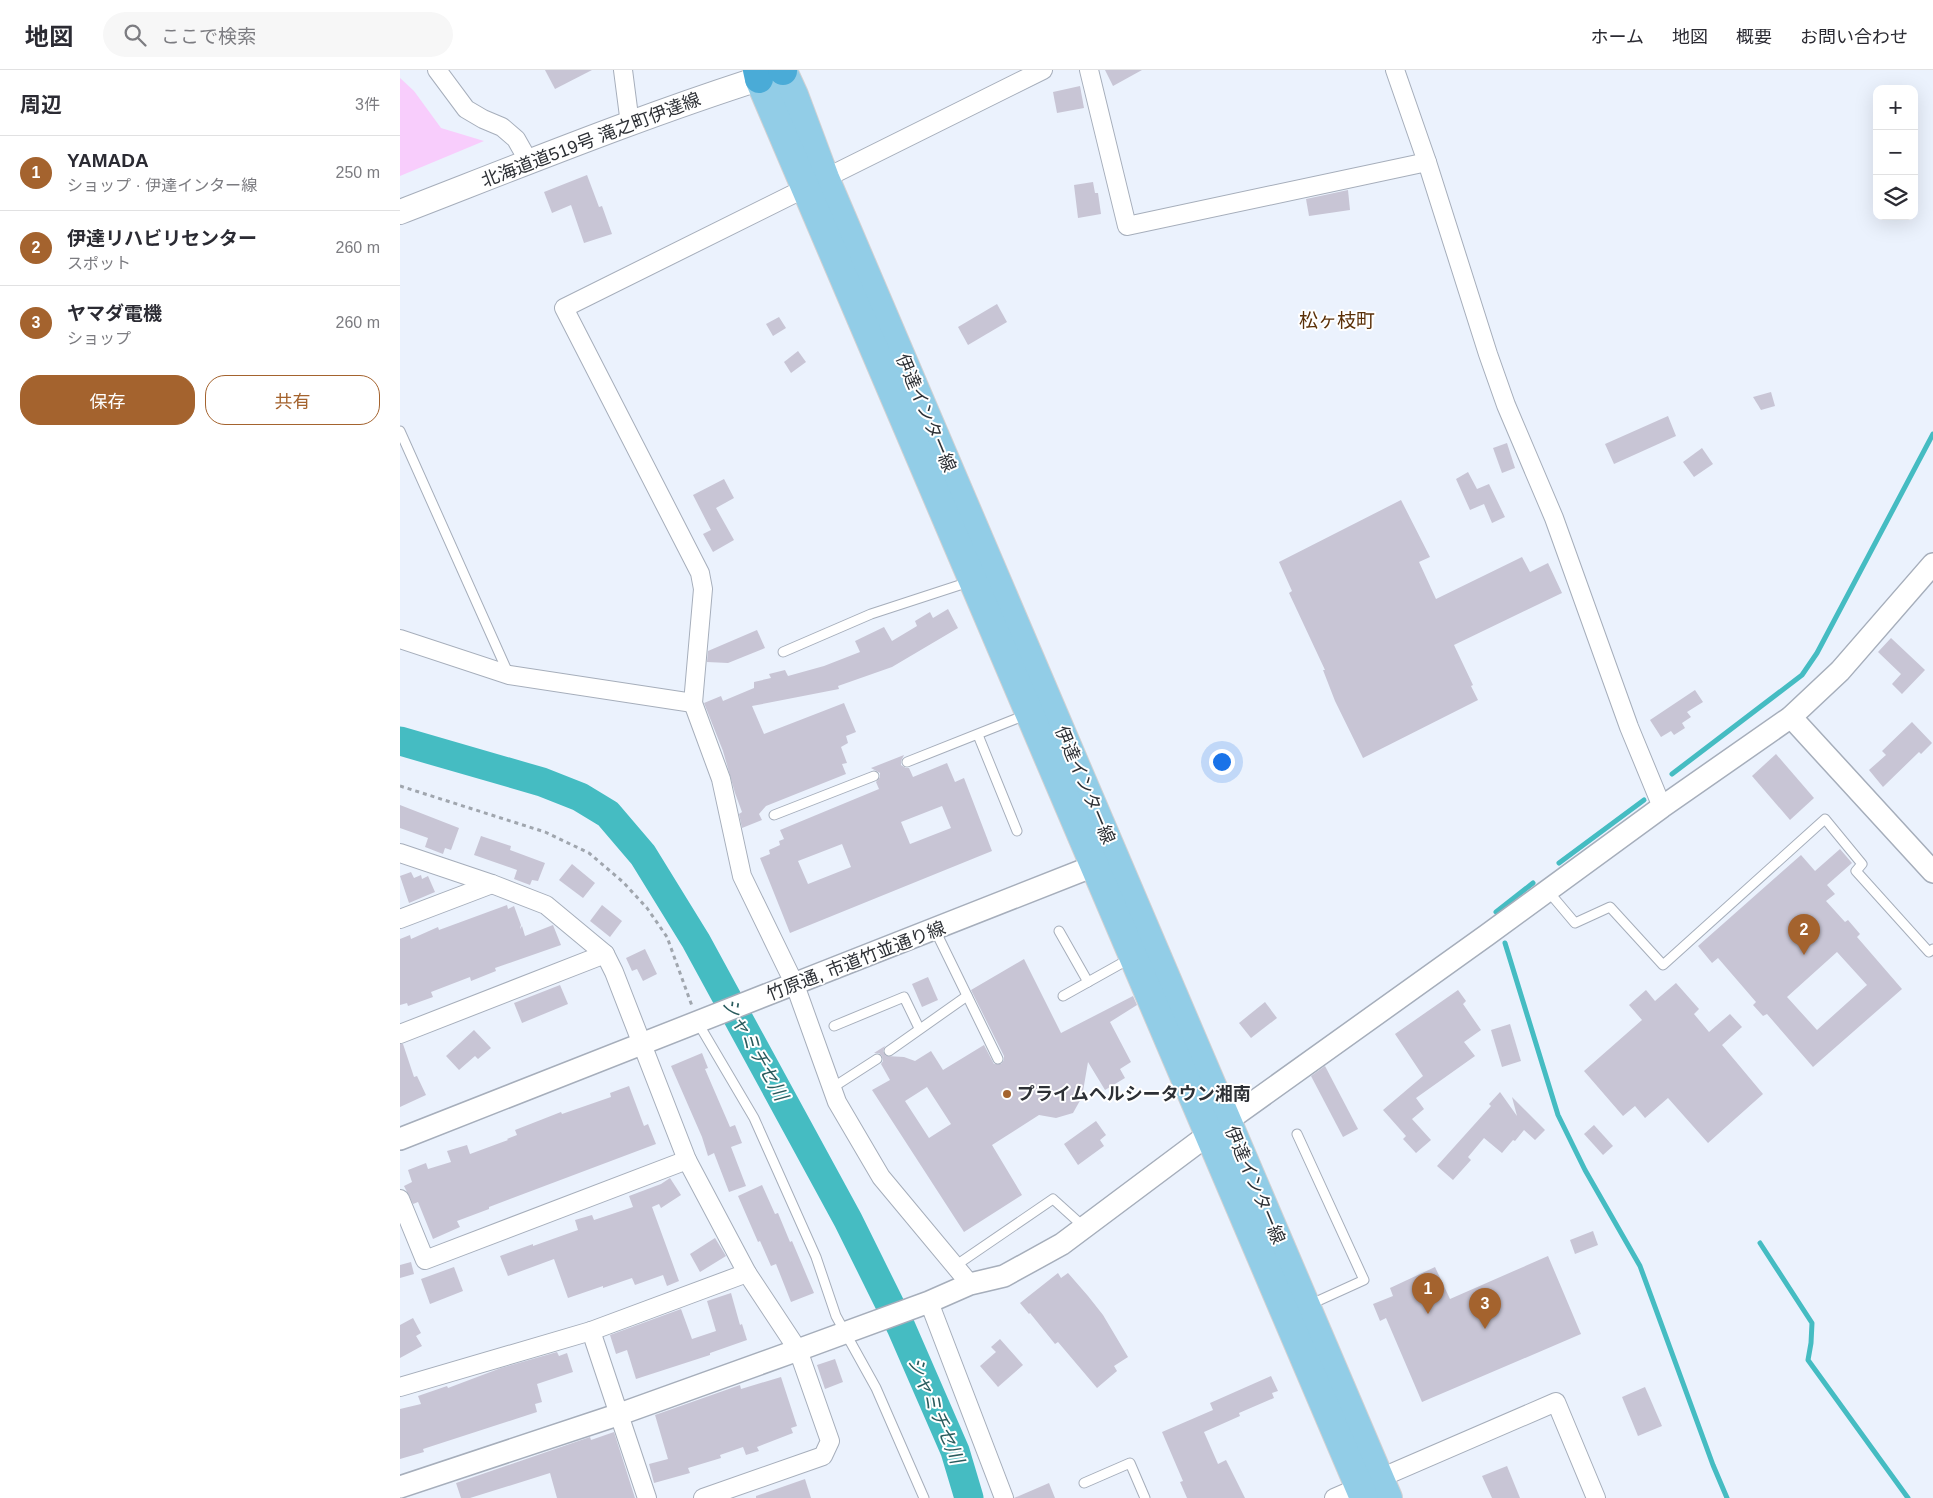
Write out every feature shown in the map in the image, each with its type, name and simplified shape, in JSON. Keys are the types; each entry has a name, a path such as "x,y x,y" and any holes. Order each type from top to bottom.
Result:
{"main road":[{"name":"北海道道519号 滝之町伊達線","path":"400,212 518,166 770,73"},
{"name":"伊達インター線","path":"770,73 1373,1490"},
{"name":"伊達インター線","path":"816,183 973,581 1008,633 1029,713 1105,862 1133,956 1219,1128"}],"street":[{"path":"437,70 466,109 483,119 502,126 516,139 518,166"},
{"path":"623,70 630,124"},
{"path":"970,1284 881,1177 837,1102 795,985 742,876 720,779 693,703 703,588 700,572 564,308 1043,70"},
{"path":"1089,70 1127,226 1427,162"},
{"path":"1395,70 1506,405 1554,518 1629,728 1662,806"},
{"path":"400,1487 620,1414 923,1304 970,1284 1004,1276 1062,1244 1662,806 1791,717 1840,671 1933,564"},
{"path":"400,639 509,675 693,703"},
{"path":"1791,717 1933,872"},
{"path":"400,853 492,884 546,905 605,954 643,1043 687,1160 748,1273 798,1350 830,1441 823,1456 703,1498"},
{"name":"竹原通, 市道竹並通り線","path":"400,1140 1105,862"},
{"path":"400,919 492,884"},
{"path":"400,1034 605,954"},
{"path":"400,1199 425,1260 687,1160"},
{"path":"400,1387 591,1330 748,1273"},
{"path":"923,1304 1004,1498"},
{"path":"591,1330 647,1498"},
{"path":"1334,1498 1373,1490 1556,1402 1596,1498"}],"lane":[{"path":"400,431 509,675"},
{"path":"782,652 871,614 973,581"},
{"path":"907,762 1029,713"},
{"path":"978,735 1017,831"},
{"path":"774,815 874,776"},
{"path":"1548,890 1575,923 1610,907 1663,965 1825,819 1862,864 1856,870 1929,952 1933,949"},
{"path":"935,930 998,1059"},
{"path":"1059,931 1088,982"},
{"path":"1063,996 1133,956"},
{"path":"888,1051 967,996"},
{"path":"834,1026 904,997 919,1028"},
{"path":"704,1020 754,1118 816,1257 836,1316 848,1331 876,1388 924,1498"},
{"path":"832,1088 878,1059"},
{"path":"1296,1310 1364,1280 1297,1134"},
{"path":"955,1266 1053,1199 1084,1227"},
{"path":"1084,1483 1130,1464 1145,1498"}],"path":[{"path":"400,786 545,832 589,853 624,882 648,908 667,937 704,1020"}],"shaded area":[{"path":"400,78 414,91 441,128 484,141 400,176"}],"building":[{"path":"545,70 592,70 555,89"},
{"path":"1105,70 1142,70 1113,86"},
{"path":"1080,86 1084,108 1057,113 1053,92"},
{"path":"587,175 599,207 602,206 612,234 584,243 571,205 552,213 544,192"},
{"path":"1093,182 1095,193 1098,193 1101,214 1078,218 1074,185"},
{"path":"1348,190 1350,210 1309,216 1306,199"},
{"path":"997,304 1007,322 968,345 958,327"},
{"path":"779,317 786,328 773,336 766,324"},
{"path":"798,351 806,362 791,373 784,362"},
{"path":"1771,392 1775,406 1761,410 1753,397"},
{"path":"1668,416 1676,436 1614,464 1605,444"},
{"path":"1507,443 1515,468 1502,473 1493,448"},
{"path":"1702,448 1713,464 1694,477 1683,462"},
{"path":"1468,472 1477,489 1489,484 1505,517 1492,523 1484,504 1470,510 1456,479"},
{"path":"724,479 734,498 716,508 734,540 713,552 703,534 711,530 693,495"},
{"path":"1401,500 1430,557 1419,562 1436,599 1522,557 1530,572 1548,563 1562,593 1454,645 1478,700 1363,758 1335,701 1323,670 1325,670 1289,593 1292,591 1279,562"},
{"path":"948,609 958,628 892,667 838,686 839,689 752,706 764,734 844,703 856,732 846,736 848,743 841,747 847,763 842,764 846,774 766,806 759,814 762,820 742,828 739,814 742,812 723,751 704,703 721,696 723,701 754,688 754,682 771,678 769,674 785,670 788,676 824,666 860,652 855,641 884,627 892,641 917,626 915,621 930,612 933,618"},
{"path":"757,630 765,648 728,663 707,662 708,651"},
{"path":"1891,638 1925,670 1902,694 1892,684 1901,674 1878,652"},
{"path":"1695,690 1703,702 1687,712 1691,717 1682,723 1685,728 1674,735 1671,731 1661,737 1650,720"},
{"path":"1912,722 1932,743 1921,754 1919,752 1883,787 1869,770 1886,755 1882,751"},
{"path":"1776,754 1814,798 1790,820 1752,776"},
{"path":"904,755 901,765 909,768 913,777 947,763 955,782 964,778 992,851 790,933 760,858 770,854 769,850 780,845 779,841 784,839 780,830 879,789 876,782 880,777 880,773 871,768","holes":["942,806 951,828 910,844 901,822","842,844 851,867 808,884 798,861"]},
{"path":"400,805 459,828 451,850 445,848 443,854 425,847 428,838 400,828"},
{"path":"481,836 511,846 510,850 545,863 538,881 532,880 530,885 514,879 517,870 474,855"},
{"path":"1840,849 1852,863 1827,885 1835,894 1826,901 1845,922 1848,920 1860,934 1857,937 1902,989 1813,1067 1767,1014 1763,1016 1753,1005 1756,1002 1718,958 1712,963 1698,946 1801,855 1815,871","holes":["1837,952 1867,985 1817,1030 1787,997"]},
{"path":"572,864 595,883 583,898 559,880"},
{"path":"411,872 414,878 421,875 422,879 428,876 435,892 409,903 400,876"},
{"path":"507,905 508,909 514,906 521,925 520,929 522,926 525,936 553,925 561,945 495,968 496,971 471,981 470,977 431,992 433,997 408,1006 407,1003 400,1005 400,939 410,935 411,939 438,927 439,930"},
{"path":"602,905 622,921 610,937 590,921"},
{"path":"645,949 657,974 643,981 637,969 632,971 626,958"},
{"name":"プライムヘルシータウン湘南","path":"1024,959 1061,1033 1133,996 1137,1005 1110,1022 1131,1062 1120,1069 1125,1078 1105,1090 1088,1062 1082,1097 1073,1113 1056,1118 1039,1115 992,1145 1022,1195 964,1232 872,1090 890,1080 881,1064 883,1061 882,1056 879,1053 874,1053 885,1046 883,1051 886,1056 904,1057 915,1061 931,1051 943,1070 984,1045 994,1064 1001,1064 1004,1056 971,990","holes":["927,1087 951,1124 929,1138 905,1101"]},
{"path":"928,977 938,1000 922,1007 912,984"},
{"path":"1676,983 1699,1009 1694,1014 1709,1032 1730,1014 1742,1027 1722,1045 1763,1094 1708,1143 1668,1098 1645,1118 1635,1106 1623,1116 1584,1071 1642,1020 1629,1005 1646,990 1655,1001"},
{"path":"560,985 568,1004 522,1023 514,1003"},
{"path":"1458,990 1466,1001 1463,1004 1481,1030 1464,1042 1475,1056 1416,1098 1424,1109 1412,1119 1431,1140 1416,1153 1403,1139 1406,1136 1383,1110 1423,1076 1395,1034"},
{"path":"1265,1002 1277,1018 1251,1038 1239,1023"},
{"path":"1510,1024 1521,1061 1502,1067 1491,1030"},
{"path":"474,1030 491,1048 478,1059 475,1056 459,1070 446,1056"},
{"path":"400,1044 403,1044 414,1077 417,1076 426,1095 400,1107"},
{"path":"702,1053 708,1068 705,1069 730,1127 735,1125 742,1143 731,1147 746,1186 729,1192 714,1153 708,1156 702,1137 671,1066"},
{"path":"1325,1066 1358,1129 1343,1137 1311,1076"},
{"path":"629,1086 644,1126 648,1124 656,1144 489,1207 489,1209 457,1221 460,1227 433,1239 418,1202 413,1204 404,1186 412,1182 408,1170 426,1163 428,1169 451,1162 447,1151 467,1145 470,1154 508,1140 517,1135 515,1130 561,1112 562,1114 611,1097 610,1093"},
{"path":"1500,1092 1517,1116 1512,1097 1545,1130 1535,1140 1524,1130 1502,1153 1484,1138 1468,1157 1471,1160 1453,1180 1437,1166 1491,1106 1489,1104"},
{"path":"1096,1121 1106,1135 1100,1140 1104,1146 1078,1165 1064,1144"},
{"path":"1594,1125 1613,1146 1603,1155 1584,1134"},
{"path":"670,1178 681,1195 661,1208 659,1204 652,1207 679,1281 667,1286 663,1275 635,1285 632,1278 568,1298 554,1259 508,1276 500,1256 578,1230 575,1220 592,1215 594,1220 633,1207 629,1196 661,1184"},
{"path":"762,1185 775,1214 778,1213 790,1242 792,1241 814,1293 791,1302 776,1264 771,1266 760,1241 758,1242 738,1196"},
{"path":"1593,1231 1598,1245 1575,1254 1570,1240"},
{"path":"715,1238 726,1256 700,1272 690,1254"},
{"path":"1548,1256 1581,1334 1422,1402 1386,1318 1380,1321 1373,1304 1393,1296 1390,1288 1435,1267 1450,1299"},
{"path":"411,1262 414,1274 400,1278 400,1265"},
{"path":"454,1267 463,1291 430,1304 421,1279"},
{"path":"1058,1273 1061,1278 1068,1273 1088,1296 1103,1315 1128,1357 1114,1366 1117,1371 1097,1388 1058,1342 1055,1344 1020,1303"},
{"path":"731,1293 740,1325 742,1324 747,1340 710,1353 710,1355 636,1379 627,1350 616,1354 610,1335 681,1309 692,1339 716,1331 707,1301"},
{"path":"413,1318 421,1333 416,1336 422,1346 400,1358 400,1325"},
{"path":"1000,1339 1023,1365 998,1387 980,1366 996,1352 991,1347"},
{"path":"557,1352 559,1356 567,1353 573,1372 537,1384 542,1402 535,1404 537,1412 423,1449 424,1452 400,1459 400,1409 421,1404 418,1396 447,1386 448,1388 501,1368"},
{"path":"835,1359 843,1382 825,1389 817,1365"},
{"path":"1271,1376 1278,1391 1272,1393 1274,1398 1239,1413 1240,1416 1204,1432 1218,1464 1226,1460 1245,1498 1187,1498 1180,1482 1183,1481 1162,1432 1213,1410 1210,1403"},
{"path":"781,1377 797,1426 791,1428 793,1433 757,1447 759,1451 746,1455 743,1447 720,1455 721,1458 688,1468 690,1473 654,1483 649,1464 668,1459 655,1415 740,1385 741,1389"},
{"path":"1645,1387 1662,1426 1638,1436 1622,1397"},
{"path":"614,1432 635,1498 557,1498 550,1473 470,1498 461,1498 456,1483 590,1437 591,1440"},
{"path":"1507,1466 1520,1498 1492,1498 1482,1476"},
{"path":"805,1479 811,1498 756,1498 756,1496"},
{"path":"1049,1483 1055,1498 1014,1498"}],"waterway":[{"path":"1672,774 1802,675 1817,653 1933,434"},
{"name":"シャミチセ川","path":"400,741 542,782 580,797 608,814 643,855 696,941 848,1220 901,1327 955,1451 969,1498"},
{"path":"1559,863 1644,800"},
{"path":"1496,912 1533,883"},
{"path":"1505,943 1558,1115 1585,1170 1640,1266 1713,1465 1727,1498"},
{"path":"1760,1243 1812,1323 1808,1360 1908,1498"}],"place":[{"name":"伊達リハビリセンター","path":"1804,955"},
{"name":"プライムヘルシータウン湘南","path":"1007,1094"},
{"name":"YAMADA","path":"1428,1314"},
{"name":"ヤマダ電機","path":"1485,1329"}],"district":[{"name":"松ヶ枝町","path":"1337,320"}]}
